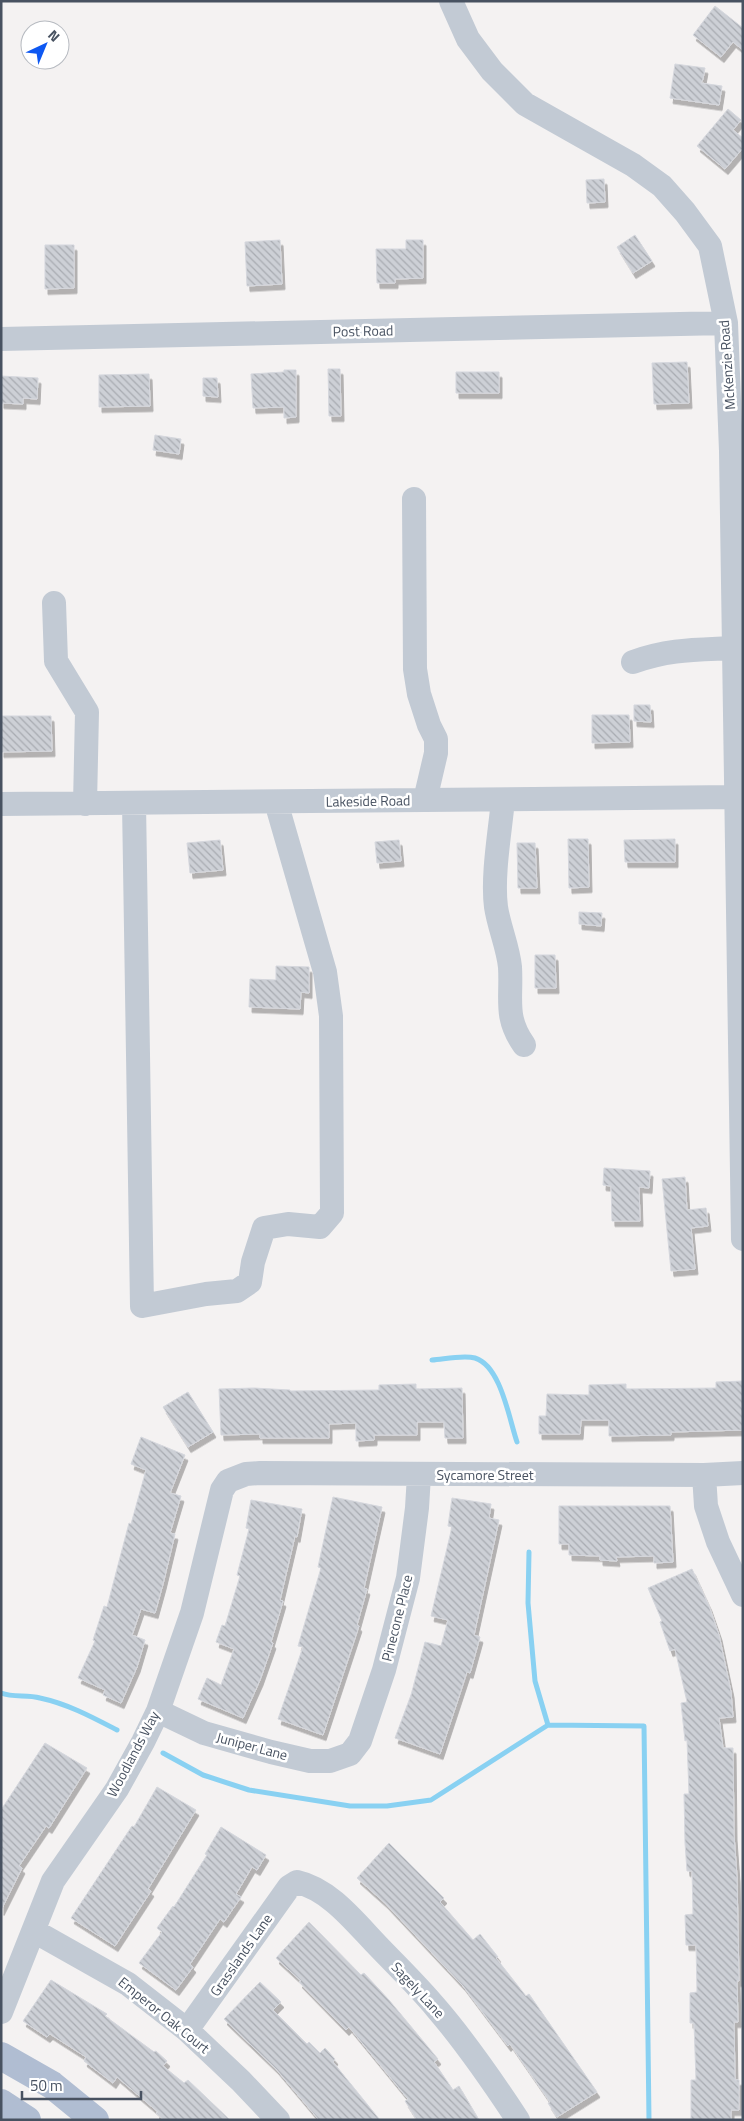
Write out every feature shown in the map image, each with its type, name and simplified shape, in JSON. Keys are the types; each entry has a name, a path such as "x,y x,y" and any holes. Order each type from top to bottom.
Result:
{"main road":[{"path":"1,2056 52,2085 95,2120"},
{"path":"1,2103 27,2120"}],"street":[{"name":"McKenzie Road","path":"451,1 468,39 492,71 525,104 633,166 662,186 710,246 726,323 738,563 734,648 735,797 743,1239"},
{"name":"Post Road","path":"1,339 726,323"},
{"path":"414,499 415,669 419,694 436,739 436,753 425,800"},
{"path":"54,603 56,661 87,712 85,804"},
{"path":"633,662 656,654 677,650 734,648"},
{"name":"Lakeside Road","path":"1,804 735,797"},
{"path":"504,800 495,886 496,907 510,966 510,1018 514,1032 524,1045"},
{"path":"134,803 142,1306 206,1294 237,1291 250,1282 253,1262 264,1228 288,1224 320,1227 332,1213 332,1016 325,972 276,802"},
{"name":"Sycamore Street","path":"228,1481 246,1474 260,1473 704,1475 743,1473"},
{"name":"Pinecone Place","path":"350,1754 360,1741 384,1670 408,1578 417,1508 419,1475"},
{"path":"704,1475 706,1506 718,1542 743,1595"},
{"name":"Woodlands Way","path":"1,2012 53,1881 117,1789 158,1711 192,1613 216,1509 222,1490 228,1481"},
{"name":"Juniper Lane","path":"158,1711 204,1734 310,1761 330,1761 350,1754"},
{"name":"Grasslands Lane","path":"187,2030 289,1887 297,1882"},
{"name":"Sagely Lane","path":"297,1882 310,1885 320,1891 348,1916 437,2008 478,2059 518,2120"},
{"name":"Emperor Oak Court","path":"34,1932 128,1984 187,2030 241,2081 278,2120"}],"building":[{"path":"715,6 743,28 743,50 733,42 721,57 693,35"},
{"path":"675,64 705,68 701,83 722,86 719,105 670,98"},
{"path":"728,109 741,120 733,130 743,138 743,148 725,169 697,146"},
{"path":"604,179 605,202 587,203 586,180"},
{"path":"635,235 652,261 633,273 617,247"},
{"path":"280,240 282,284 247,286 245,242"},
{"path":"406,240 423,240 423,278 395,279 395,283 377,283 376,249 406,249"},
{"path":"45,245 74,245 74,288 45,289"},
{"path":"687,362 689,403 654,404 652,363"},
{"path":"328,369 340,369 341,416 329,416"},
{"path":"284,370 296,370 296,417 284,418 284,407 253,408 251,374 284,372"},
{"path":"456,372 499,372 499,393 456,393"},
{"path":"149,374 150,406 99,407 99,375"},
{"path":"1,376 38,378 37,399 23,398 23,404 1,403"},
{"path":"203,378 217,378 218,397 203,396"},
{"path":"155,435 181,439 179,454 153,450"},
{"path":"634,705 650,705 651,722 634,721"},
{"path":"592,715 629,715 630,742 592,743"},
{"path":"1,716 51,716 52,751 1,752"},
{"path":"568,839 588,839 589,887 569,888"},
{"path":"675,839 675,862 625,862 624,840"},
{"path":"220,840 223,870 190,873 187,843"},
{"path":"399,840 401,861 377,863 375,842"},
{"path":"517,843 535,843 537,888 518,888"},
{"path":"579,912 602,913 601,926 579,924"},
{"path":"535,955 555,955 556,988 535,988"},
{"path":"276,966 309,967 309,993 301,992 300,1009 249,1007 250,979 276,980"},
{"path":"604,1168 650,1171 649,1188 639,1187 640,1221 612,1221 611,1186 603,1185"},
{"path":"685,1177 687,1210 706,1208 708,1226 691,1228 695,1269 671,1271 662,1179"},
{"path":"743,1381 743,1430 671,1432 671,1435 609,1436 609,1420 581,1420 580,1434 539,1434 539,1416 546,1416 547,1394 589,1395 589,1385 626,1384 626,1389 716,1388 716,1382"},
{"path":"416,1384 416,1389 462,1388 463,1438 445,1438 444,1422 417,1422 417,1435 374,1435 374,1440 356,1441 356,1423 329,1424 329,1438 260,1438 260,1434 221,1435 219,1389 254,1388 290,1391 379,1390 379,1385"},
{"path":"188,1392 213,1432 188,1447 163,1407"},
{"path":"141,1437 185,1455 170,1493 181,1496 170,1533 175,1534 163,1584 155,1613 141,1609 132,1635 145,1640 137,1667 121,1703 103,1695 105,1690 78,1678 95,1641 93,1640 104,1606 107,1607 129,1523 131,1524 146,1470 131,1464"},
{"path":"333,1497 382,1507 364,1588 367,1589 357,1625 359,1626 323,1735 278,1719 303,1647 298,1646 321,1568 318,1567"},
{"path":"452,1498 491,1504 489,1518 499,1520 474,1635 480,1637 470,1673 467,1672 440,1754 395,1738 411,1695 425,1642 441,1646 448,1620 431,1616 452,1527 448,1526"},
{"path":"251,1500 302,1509 297,1537 295,1536 280,1600 283,1601 271,1642 273,1643 260,1680 243,1718 198,1699 207,1678 221,1685 234,1649 216,1642 222,1625 225,1626 240,1576 237,1575 249,1529 246,1528"},
{"path":"559,1506 670,1506 673,1562 654,1563 654,1556 616,1557 617,1561 600,1560 600,1556 569,1555 569,1544 559,1544"},
{"path":"692,1569 709,1606 719,1635 731,1692 733,1717 719,1718 723,1748 733,1748 734,1835 737,1877 739,1981 737,1981 738,2022 734,2022 735,2080 739,2080 739,2110 731,2110 731,2120 691,2120 691,2080 696,2080 694,2023 690,2023 690,1993 697,1992 696,1945 686,1945 685,1915 693,1914 692,1871 687,1871 685,1843 684,1794 689,1794 687,1740 685,1741 681,1703 687,1702 675,1649 670,1651 660,1622 662,1621 648,1588"},
{"path":"45,1743 87,1768 49,1828 46,1826 19,1866 22,1868 1,1910 1,1810"},
{"path":"157,1787 196,1810 148,1889 151,1891 115,1946 71,1918 132,1826 134,1827"},
{"path":"221,1827 266,1855 257,1870 252,1867 236,1894 241,1897 224,1922 220,1919 190,1964 193,1967 176,1990 139,1963 162,1932 157,1928 174,1907 207,1855 205,1854"},
{"path":"389,1843 444,1898 440,1902 473,1940 480,1934 526,1996 529,1994 597,2092 557,2117 548,2103 550,2102 510,2044 508,2046 463,1986 385,1903 357,1878"},
{"path":"309,1922 361,1975 364,1973 389,2000 438,2059 434,2062 453,2090 459,2086 479,2120 417,2120 405,2101 408,2099 349,2027 346,2030 299,1982 301,1981 276,1958"},
{"path":"51,1980 107,2014 105,2016 154,2052 156,2051 167,2061 163,2066 184,2083 188,2080 230,2120 164,2120 156,2113 158,2112 117,2077 113,2083 84,2061 86,2057 50,2034 47,2037 23,2021"},
{"path":"260,1982 281,2002 273,2010 307,2044 309,2042 320,2053 325,2048 335,2059 333,2062 380,2120 319,2120 276,2069 224,2019"}],"waterway":[{"path":"432,1360 470,1357 484,1363 498,1382 517,1442"},
{"path":"529,1552 528,1603 535,1681 548,1725"},
{"path":"1,1693 35,1697 60,1704 80,1711 117,1730"},
{"path":"163,1753 203,1775 249,1790 350,1806 387,1806 431,1800 548,1725 644,1726 649,2120"}]}
